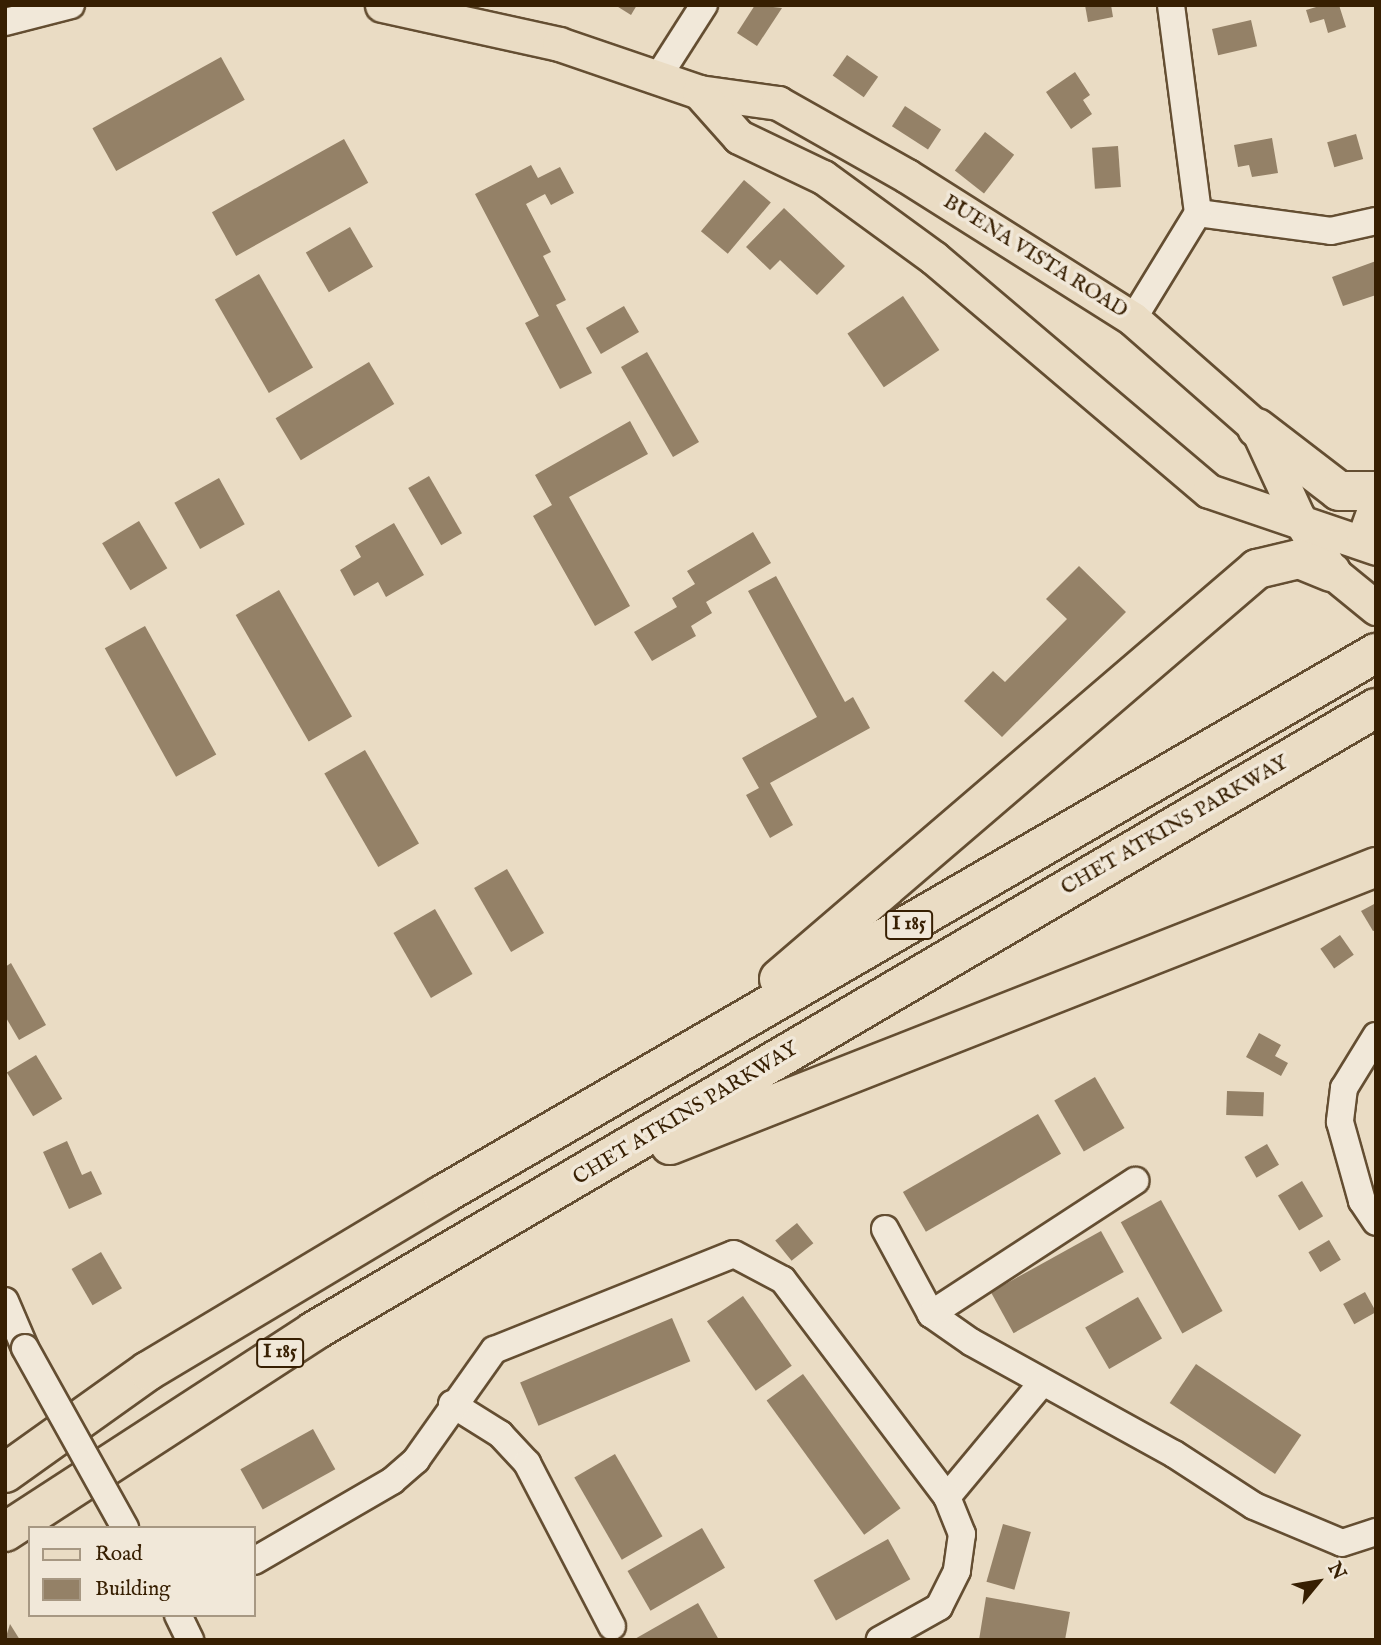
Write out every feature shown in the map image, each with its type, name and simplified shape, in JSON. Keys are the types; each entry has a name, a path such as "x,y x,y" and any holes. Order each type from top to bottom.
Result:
{"highway":[{"path":"1257,428 1339,491 1376,491"},
{"path":"506,1159 775,983 1257,569 1299,559 1332,572"},
{"name":"I 185","path":"5,1473 148,1371 506,1159 1376,653"},
{"name":"CHET ATKINS PARKWAY","path":"5,1532 314,1331 564,1187 1376,708"},
{"path":"564,1187 1376,867"}],"main road":[{"name":"BUENA VISTA ROAD","path":"382,5 559,44 656,80 699,92 778,103 907,176 1133,319 1257,428 1297,517 1332,572 1376,608"},
{"path":"699,92 738,137 823,177 934,258 1209,491 1297,517 1372,534"}],"street":[{"path":"5,23 71,5"},
{"path":"656,80 704,5"},
{"path":"1133,319 1198,213 1171,5"},
{"path":"1198,213 1331,231 1376,221"},
{"path":"1376,1036 1344,1088 1340,1122 1362,1201 1376,1222"},
{"path":"931,1314 1135,1181"},
{"path":"885,1229 931,1314 1042,1383 1174,1454 1254,1506 1342,1543 1376,1532"},
{"path":"256,1560 392,1481 416,1460 452,1404 494,1350 734,1254 783,1280 947,1497 962,1534 957,1571 939,1607 880,1640"},
{"path":"5,1301 25,1348 124,1526"},
{"path":"947,1497 1042,1383"},
{"path":"452,1404 500,1434 527,1463 612,1626"},
{"path":"179,1617 190,1640"}],"building":[{"path":"615,5 637,5 631,15"},
{"path":"755,5 782,8 757,46 737,33"},
{"path":"1085,5 1111,5 1113,17 1088,22"},
{"path":"1323,5 1339,5 1346,27 1328,33 1324,19 1310,23 1306,10"},
{"path":"1251,20 1257,46 1218,55 1212,29"},
{"path":"847,55 878,77 864,97 833,75"},
{"path":"221,57 245,100 116,171 92,128"},
{"path":"1075,72 1090,95 1083,100 1092,114 1071,129 1046,92"},
{"path":"905,106 941,129 928,150 892,126"},
{"path":"985,132 1014,155 984,193 955,171"},
{"path":"1356,134 1363,159 1334,167 1327,142"},
{"path":"1272,138 1278,173 1252,177 1249,165 1238,167 1234,145"},
{"path":"344,139 368,183 236,256 212,212"},
{"path":"1118,146 1121,187 1095,189 1092,148"},
{"path":"531,165 538,178 560,167 574,193 551,205 545,194 526,204 551,252 543,256 566,300 556,305 592,373 560,389 525,323 539,316 475,194"},
{"path":"744,180 771,202 728,254 701,231"},
{"path":"784,208 845,266 817,295 780,260 770,270 746,247"},
{"path":"350,227 373,267 329,292 306,252"},
{"path":"1376,261 1376,295 1343,306 1332,277"},
{"path":"259,274 313,368 269,393 215,300"},
{"path":"903,296 939,350 884,387 847,333"},
{"path":"624,306 639,332 601,354 586,328"},
{"path":"647,352 699,442 673,457 621,367"},
{"path":"369,362 394,404 301,460 276,418"},
{"path":"630,421 648,454 569,497 630,606 595,626 533,516 552,505 535,475"},
{"path":"429,476 462,533 441,545 408,488"},
{"path":"219,478 245,524 200,549 174,503"},
{"path":"139,521 167,568 130,590 102,543"},
{"path":"394,523 424,575 386,597 378,582 354,596 340,570 361,557 355,546"},
{"path":"753,532 771,563 706,602 712,613 691,626 696,636 652,661 634,632 677,607 672,598 695,584 687,571"},
{"path":"1079,566 1126,612 1002,737 964,701 993,671 1005,682 1067,619 1046,599"},
{"path":"776,576 845,702 853,697 870,728 770,783 793,825 770,838 746,795 759,788 742,758 817,717 748,591"},
{"path":"279,590 352,716 309,741 236,615"},
{"path":"145,626 216,755 176,777 105,648"},
{"path":"365,750 419,844 378,867 324,774"},
{"path":"507,869 544,933 511,952 474,888"},
{"path":"1376,903 1376,930 1373,931 1361,911"},
{"path":"435,909 472,974 431,998 393,933"},
{"path":"1340,935 1354,955 1334,968 1320,949"},
{"path":"11,963 46,1025 19,1040 5,1016 5,967"},
{"path":"1259,1033 1281,1045 1275,1056 1288,1063 1281,1076 1246,1057"},
{"path":"36,1055 62,1099 33,1116 7,1073"},
{"path":"1095,1077 1124,1128 1084,1152 1054,1100"},
{"path":"1227,1091 1264,1092 1263,1116 1226,1115"},
{"path":"1038,1114 1061,1154 926,1232 903,1192"},
{"path":"67,1141 82,1175 91,1171 102,1194 69,1209 43,1152"},
{"path":"1267,1144 1279,1165 1256,1178 1244,1157"},
{"path":"1302,1181 1323,1216 1299,1231 1278,1195"},
{"path":"1161,1200 1223,1311 1182,1333 1121,1222"},
{"path":"797,1223 813,1243 792,1261 775,1241"},
{"path":"1101,1231 1124,1272 1014,1333 991,1292"},
{"path":"1329,1240 1341,1260 1320,1272 1308,1252"},
{"path":"101,1252 122,1288 93,1305 72,1269"},
{"path":"1365,1292 1376,1312 1354,1324 1343,1304"},
{"path":"743,1296 792,1366 756,1391 707,1321"},
{"path":"1138,1297 1162,1339 1109,1369 1085,1328"},
{"path":"672,1318 690,1361 538,1426 520,1382"},
{"path":"1196,1364 1301,1435 1275,1474 1170,1403"},
{"path":"803,1374 901,1508 864,1535 767,1400"},
{"path":"313,1429 335,1469 263,1509 240,1469"},
{"path":"615,1454 662,1536 622,1560 574,1478"},
{"path":"1003,1524 1031,1532 1014,1590 986,1582"},
{"path":"702,1528 725,1568 651,1611 628,1571"},
{"path":"888,1539 910,1579 836,1620 814,1580"},
{"path":"986,1597 1070,1612 1065,1640 979,1640"},
{"path":"698,1603 719,1640 633,1640"},
{"path":"10,1624 20,1640 5,1640"}]}
